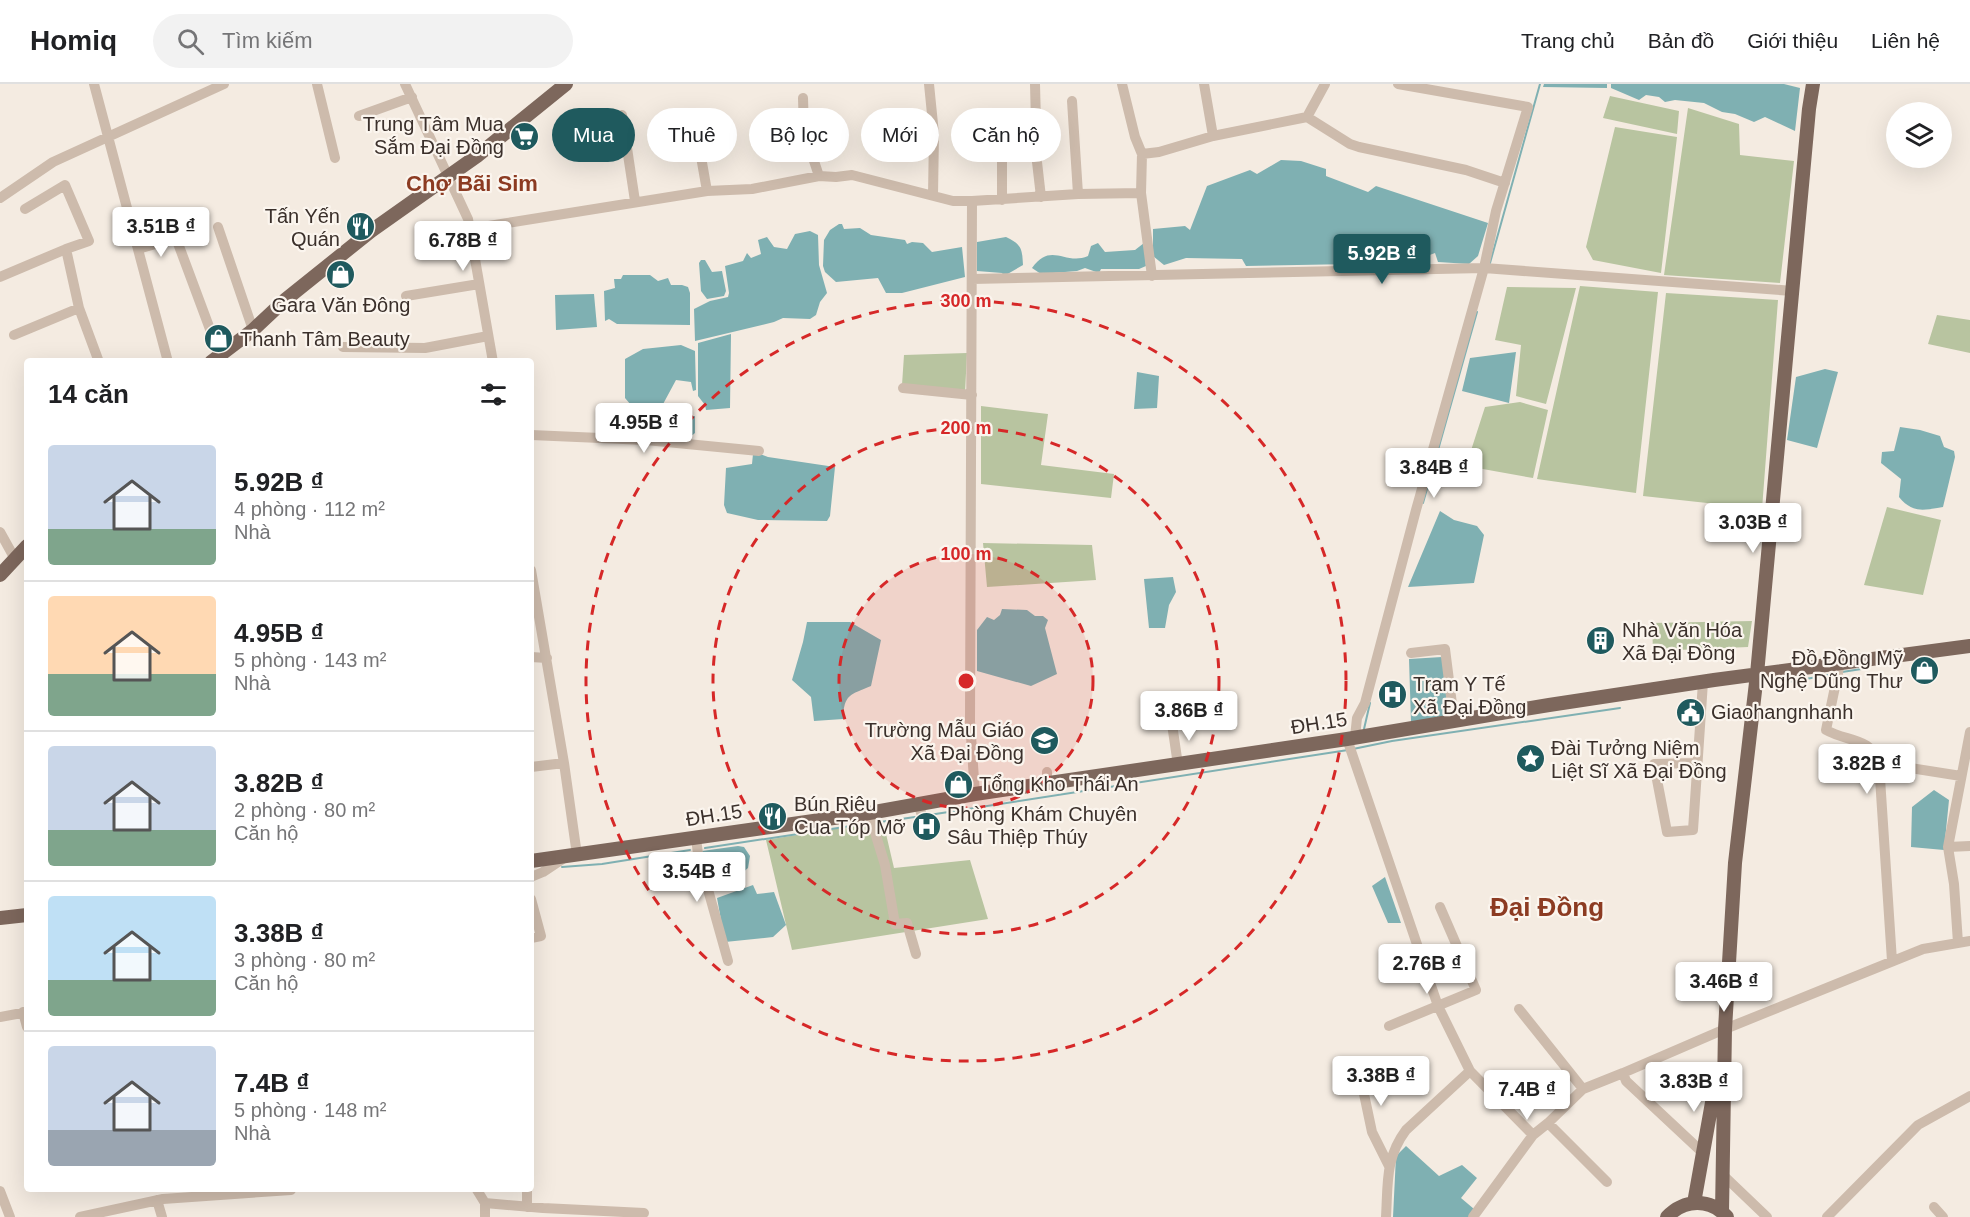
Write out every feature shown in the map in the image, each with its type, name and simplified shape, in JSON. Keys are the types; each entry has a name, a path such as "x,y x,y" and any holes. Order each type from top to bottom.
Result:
{"main road":[{"path":"217,358 363,238 449,176 566,84"},
{"path":"1725,1214 1723,1175 1725,1029 1735,863 1757,674 1813,84"},
{"path":"0,575 24,550"},
{"name":"ĐH.15","path":"534,861 869,813 1047,779 1178,765 1351,738 1396,727 1454,720 1475,714 1970,646"},
{"path":"0,918 24,915"},
{"path":"1694,1203 1725,1029"},
{"path":"1667,1217 1682,1205 1694,1203 1714,1206 1725,1214"}],"street":[{"path":"94,84 167,358"},
{"path":"0,198 53,162 224,84"},
{"path":"317,84 335,158"},
{"path":"405,84 468,219 491,358"},
{"path":"929,84 934,134 933,195"},
{"path":"1035,84 1037,162 1041,197"},
{"path":"1122,84 1135,137 1142,154 1141,193 1152,276"},
{"path":"1204,84 1213,136"},
{"path":"1307,117 1324,84"},
{"path":"1398,84 1527,107 1496,211 1484,268 1419,498 1365,703 1357,718 1351,738 1438,1006 1470,1071 1533,1134"},
{"path":"359,116 412,98"},
{"path":"803,98 804,130 819,176"},
{"path":"1072,101 1078,194"},
{"path":"1142,154 1159,152 1213,136 1307,117 1350,144 1466,170 1505,183"},
{"path":"629,162 635,201"},
{"path":"702,162 707,191"},
{"path":"1002,162 1002,200"},
{"path":"470,229 635,201 707,191 752,189 819,176 852,175 953,201 1141,193"},
{"path":"0,277 89,241 65,185 25,209"},
{"path":"972,201 970,721 975,794"},
{"path":"218,227 253,330"},
{"path":"138,249 176,238 216,358"},
{"path":"66,249 79,308 98,358"},
{"path":"972,279 1484,268 1793,291"},
{"path":"406,297 479,284"},
{"path":"14,335 79,308"},
{"path":"343,347 425,348 488,336"},
{"path":"903,388 972,395"},
{"path":"534,435 646,440 759,451"},
{"path":"0,532 15,560"},
{"path":"534,876 571,856 564,763 547,658 535,612"},
{"path":"1411,653 1445,649 1454,720"},
{"path":"534,657 547,658"},
{"path":"1840,663 1826,730 1868,746 1875,751 1879,763 1892,961"},
{"path":"1696,763 1654,764 1667,832 1693,830 1703,682"},
{"path":"1172,724 1178,765"},
{"path":"1958,943 1954,884 1948,847 1970,732"},
{"path":"534,767 564,763"},
{"path":"1879,763 1961,776"},
{"path":"918,804 924,820"},
{"path":"869,813 885,865 896,924 907,923 916,954"},
{"path":"696,838 698,854 728,961"},
{"path":"1948,847 1970,846"},
{"path":"1389,1026 1476,990 1440,907"},
{"path":"534,910 541,936 534,938"},
{"path":"1473,1217 1533,1134 1548,1123 1583,1089 1923,949 1970,941"},
{"path":"1519,1009 1583,1089"},
{"path":"0,1017 24,1012"},
{"path":"1386,1217 1392,1153 1406,1130 1470,1071"},
{"path":"1623,1073 1626,1081 1702,1154"},
{"path":"1355,1074 1360,1075 1372,1132 1389,1166"},
{"path":"1827,1217 1918,1125 1970,1096"},
{"path":"1548,1123 1607,1182"},
{"path":"1723,1175 1767,1217"},
{"path":"0,1191 10,1217"},
{"path":"80,1217 156,1200 264,1192"},
{"path":"478,1192 485,1203 485,1217"},
{"path":"527,1192 527,1207"},
{"path":"156,1200 162,1217"},
{"path":"485,1203 644,1213"},
{"path":"1935,1207 1943,1217"}],"green space":[{"path":"1610,96 1679,111 1677,134 1603,118"},
{"path":"1688,108 1739,124 1740,155 1794,161 1780,283 1664,275"},
{"path":"1615,127 1677,137 1661,273 1593,260 1586,247"},
{"path":"1580,286 1658,292 1636,493 1537,479"},
{"path":"1507,287 1576,288 1546,404 1516,396 1521,345 1495,340"},
{"path":"1666,293 1778,300 1762,509 1643,496"},
{"path":"1937,315 1970,320 1970,353 1928,344"},
{"path":"967,353 965,393 902,385 904,355"},
{"path":"1520,402 1548,410 1533,478 1466,466 1485,407"},
{"path":"981,406 1048,414 1041,465 1114,474 1111,498 981,484"},
{"path":"1887,507 1941,520 1923,595 1864,585"},
{"path":"983,543 1092,545 1096,580 987,587"},
{"path":"1752,621 1748,647 1653,651 1652,623"},
{"path":"883,821 894,868 970,860 988,919 792,950 766,840"}],"water":[{"path":"1544,84 1607,84 1607,88 1543,87"},
{"path":"1611,84 1784,84 1800,88 1795,131 1765,117 1754,122 1735,114 1722,112 1704,103 1675,100 1665,102 1659,97 1646,95 1639,100 1611,88"},
{"path":"1281,160 1301,161 1326,169 1326,176 1368,192 1376,186 1488,223 1478,256 1469,264 1438,262 1435,253 1408,263 1246,266 1242,259 1186,258 1164,265 1153,256 1153,229 1185,226 1190,230 1207,186 1250,170 1257,174"},
{"path":"842,224 844,229 860,228 871,235 905,240 907,244 923,243 932,252 962,247 965,277 902,293 886,293 878,278 836,282 825,272 823,266 824,240 830,230"},
{"path":"810,231 818,235 819,265 827,293 820,302 816,315 810,319 783,318 695,341 694,309 710,301 728,297 725,266 743,261 747,253 751,258 761,254 758,240 767,237 774,247 787,249 795,234"},
{"path":"1006,237 1020,248 1023,265 1004,276 1002,273 977,271 977,242"},
{"path":"1098,243 1105,252 1135,250 1144,243 1146,266 1139,269 1101,269 1099,273 1085,268 1077,271 1041,274 1032,268 1046,256 1080,258 1088,256 1091,246"},
{"path":"705,260 712,272 722,271 726,291 724,296 707,299 701,291 699,263"},
{"path":"623,275 650,275 658,281 668,278 671,285 688,287 690,325 617,324 609,319 605,321 604,291 615,288 614,279 621,279"},
{"path":"594,294 597,327 556,330 555,295"},
{"path":"731,334 730,408 706,410 698,396 698,343"},
{"path":"681,345 695,351 696,390 693,391 691,382 676,380 662,406 631,405 625,398 625,359 643,349"},
{"path":"1516,352 1509,403 1462,391 1470,358"},
{"path":"1825,369 1838,372 1817,448 1787,440 1796,377"},
{"path":"1137,372 1159,376 1157,408 1134,409"},
{"path":"681,416 695,416 695,433 690,437 676,436 670,426"},
{"path":"1900,427 1940,436 1944,447 1954,451 1955,457 1943,507 1919,510 1909,506 1899,497 1901,479 1881,463 1882,452 1894,451"},
{"path":"753,454 768,457 835,467 830,516 827,521 758,520 727,513 724,505 726,468 752,464"},
{"path":"1440,511 1454,520 1477,526 1484,535 1474,583 1408,587"},
{"path":"1173,577 1176,592 1169,605 1165,628 1149,628 1144,579"},
{"path":"1002,609 1027,610 1035,616 1043,616 1048,620 1045,628 1057,674 1031,686 977,671 977,630 987,617 994,620 1000,615"},
{"path":"807,622 850,622 881,640 871,686 849,696 843,719 814,721 811,697 792,680"},
{"path":"1442,657 1450,716 1411,722 1409,659"},
{"path":"1934,790 1949,800 1944,850 1911,847 1912,807"},
{"path":"744,847 750,856 748,868 741,874 716,873 709,866 702,851"},
{"path":"1385,877 1401,923 1388,923 1372,886"},
{"path":"753,885 757,894 774,892 786,925 773,937 725,942 717,898"},
{"path":"1406,1146 1439,1176 1462,1165 1477,1178 1461,1198 1474,1209 1469,1217 1393,1217 1396,1156"}],"waterway":[{"path":"1490,263 1540,84"},
{"path":"1423,503 1477,312"},
{"path":"1842,672 1868,668"},
{"path":"1783,683 1834,674"},
{"path":"1364,729 1370,703"},
{"path":"1353,749 1392,741 1620,708"},
{"path":"929,815 1348,750"},
{"path":"880,822 915,817"},
{"path":"705,848 864,824"},
{"path":"562,867 602,864 690,850"}],"place":[{"name":"Trung Tâm Mua Sắm Đại Đồng","path":"525,136"},
{"name":"Tấn Yến Quán","path":"361,227"},
{"name":"Gara Văn Đông","path":"341,274"},
{"name":"Thanh Tâm Beauty","path":"219,339"},
{"name":"Nhà Văn Hóa Xã Đại Đồng","path":"1601,641"},
{"name":"Đồ Đồng Mỹ Nghệ Dũng Thư","path":"1924,670"},
{"name":"Trạm Y Tế Xã Đại Đồng","path":"1392,695"},
{"name":"Giaohangnhanh","path":"1690,712"},
{"name":"Trường Mẫu Giáo Xã Đại Đồng","path":"1045,741"},
{"name":"Đài Tưởng Niệm Liệt Sĩ Xã Đại Đồng","path":"1530,759"},
{"name":"Tổng Kho Thái An","path":"958,784"},
{"name":"Bún Riêu Cua Tóp Mỡ","path":"773,816"},
{"name":"Phòng Khám Chuyên Sâu Thiệp Thúy","path":"926,826"}],"district":[{"name":"Chợ Bãi Sim","path":"472,183"},
{"name":"Đại Đồng","path":"1547,907"}]}
